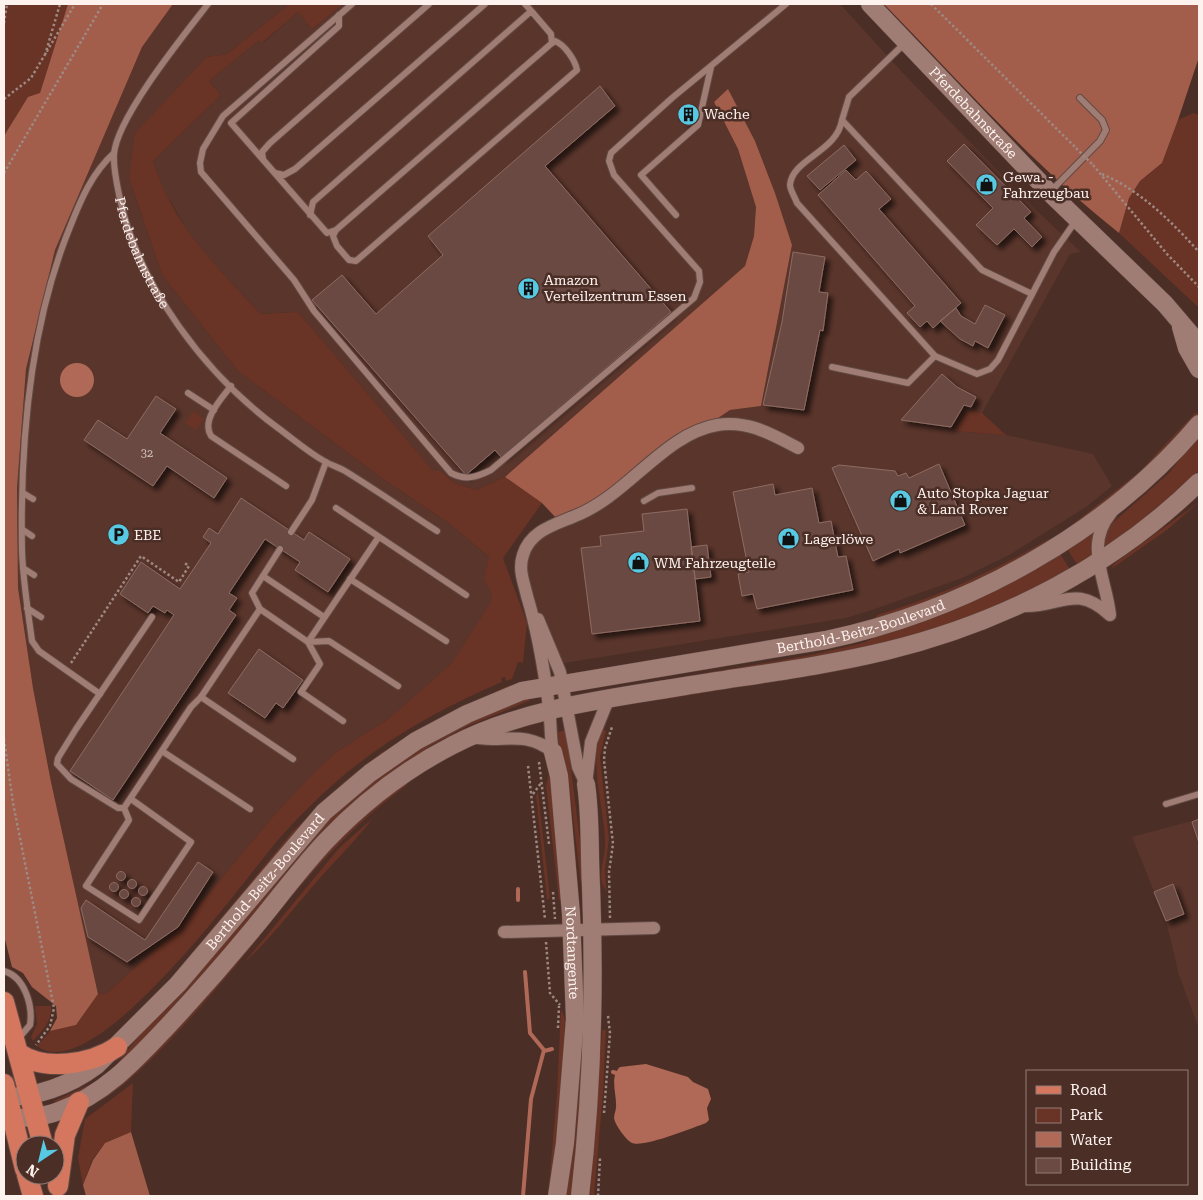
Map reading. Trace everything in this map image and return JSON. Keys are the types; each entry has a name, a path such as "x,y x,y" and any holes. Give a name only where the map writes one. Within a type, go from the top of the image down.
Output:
{"main road":[{"name":"Pferdebahnstraße","path":"870,4 905,43 1050,193 1165,304 1199,344"},
{"name":"Pferdebahnstraße","path":"1165,304 1199,329"},
{"name":"Pferdebahnstraße","path":"1180,322 1187,348 1199,369"},
{"name":"Berthold-Beitz-Boulevard","path":"5,1093 30,1095 53,1088 81,1076 117,1046 197,963 297,842 343,794 392,757 430,733 511,694 555,684 757,653 826,640 876,628 953,599 1019,567 1079,531 1129,493 1160,466 1199,424"},
{"name":"Berthold-Beitz-Boulevard","path":"8,1118 36,1117 57,1112 79,1102 116,1078 161,1033 227,960 302,867 340,827 401,777 464,740 510,721 549,711 858,657 934,637 1010,608 1100,561 1154,523 1196,487"},
{"name":"Nordtangente","path":"546,754 559,776 558,931 574,1039 557,1196"},
{"name":"Nordtangente","path":"580,1196 592,1052 593,930 590,836 586,784"},
{"path":"4,1002 22,1047 30,1095 41,1135"},
{"path":"22,1047 38,1062 64,1064 100,1055 117,1046"},
{"path":"5,1093 8,1118 15,1139"},
{"path":"58,1186 65,1135 79,1102"},
{"path":"4,1147 15,1159"}],"street":[{"path":"549,711 555,684 554,653 528,596 521,565 524,550 533,537 602,502 684,437 710,427 737,424 762,429 798,448"},
{"name":"Berthold-Beitz-Boulevard","path":"1100,561 1096,544 1100,530 1107,517 1129,493"},
{"path":"1010,608 1040,604 1069,597 1090,601 1110,615 1100,561"},
{"path":"555,684 568,707"},
{"name":"Nordtangente","path":"586,784 591,742 608,700"},
{"name":"Nordtangente","path":"568,707 578,767 586,784"},
{"name":"Nordtangente","path":"546,754 549,711"},
{"path":"464,740 525,739 542,744 546,754"},
{"path":"504,932 654,928"}],"lane":[{"name":"Pferdebahnstraße","path":"208,4 128,116 114,153 117,188 133,248 150,281 172,316 202,355 231,386 277,427 326,462 345,471 437,531"},
{"path":"352,4 223,116 203,149 200,163 202,172 294,280 314,311 451,474 458,477 473,478 491,470 694,298 700,282 699,271 621,184 610,168 609,161 616,146 786,4"},
{"path":"263,159 262,152 270,143 430,4"},
{"path":"274,172 284,175 295,169 485,4"},
{"path":"525,4 551,34 552,43"},
{"path":"310,215 313,202 529,13 533,14"},
{"path":"336,230 333,236 337,246 349,260 356,261 545,100 577,70 575,63 560,43 552,43 336,230 331,233 324,232 231,123 339,26 339,15"},
{"path":"905,43 849,97 841,130 835,139 793,174 790,186 797,202 935,356 977,374 990,369 998,360 1054,252 1078,218"},
{"path":"676,215 640,175 698,125 710,67"},
{"path":"1050,193 1100,141 1106,130 1102,120 1080,98"},
{"path":"842,120 982,270 1032,294"},
{"path":"100,694 34,645 23,568 23,493 28,421 40,330 48,292 63,244 81,199 99,166 114,153"},
{"path":"832,367 908,383 935,356"},
{"path":"231,386 214,410 208,423 208,431 211,436 286,486"},
{"path":"188,392 214,410"},
{"path":"28,421 36,426"},
{"path":"25,456 32,460"},
{"path":"291,532 312,500 326,462"},
{"path":"644,501 658,493 692,488"},
{"path":"23,493 33,499"},
{"path":"336,508 378,538 466,595"},
{"path":"23,530 32,536"},
{"path":"308,642 378,538"},
{"path":"280,549 252,593 260,609 308,642 320,664 301,692 343,720"},
{"path":"23,568 34,575"},
{"path":"262,576 324,617"},
{"path":"350,579 446,641"},
{"path":"28,608 41,617"},
{"path":"124,808 260,609"},
{"path":"124,808 111,806 71,779 57,764 58,758 71,736 152,618"},
{"path":"308,642 329,641 398,686"},
{"path":"201,697 293,759"},
{"path":"162,750 250,809"},
{"path":"1166,804 1199,794"},
{"path":"124,808 129,820 86,886 139,920 191,842 131,799"},
{"path":"4,971 10,973 21,983 31,1014 22,1047"}],"path":[{"path":"4,23 7,4"},
{"path":"44,57 60,4"},
{"path":"4,99 26,83 44,57 75,4"},
{"path":"4,174 103,4"},
{"path":"931,4 1101,173 1167,254 1199,287"},
{"path":"1101,173 1120,181 1139,196 1199,252"},
{"path":"66,670 141,556 179,582 189,566 183,562"},
{"path":"4,739 14,803 54,1008 50,1026 22,1047"},
{"path":"546,754 550,853"},
{"path":"528,766 558,931"},
{"path":"553,886 558,931 549,990 559,1003"}],"shaded area":[{"path":"68,4 173,4 142,47 55,250 26,369 17,488 18,588 33,688 51,782 98,994 76,1025 50,1031 57,1018 56,1006 32,987 23,973 12,967 4,936 4,136 28,97 40,93"},
{"name":"EBE","path":"173,4 289,4 227,54 207,57 129,178 162,275 239,372 386,481 450,524 490,558 511,621 391,717 335,753 276,813 183,924 107,993 98,994 51,782 33,688 18,588 17,488 26,369 55,250 142,47"},
{"path":"343,4 840,4 902,72 1036,210 1081,252 1070,254 982,413 973,410 953,431 1006,435 1093,454 1112,486 1086,507 1011,554 962,578 872,610 846,618 558,664 523,582 525,547 730,410 761,406 792,245 755,141 728,90 714,102 738,149 756,207 754,236 745,266 505,477 476,490 454,483 441,471 433,472 298,312 261,314 198,248 161,186 153,161 221,95 209,81 260,39 263,43 298,12 312,29"},
{"path":"884,4 1199,4 1199,57 1178,120 1162,163 1140,181 1129,198 1119,233 1087,207 1027,151"},
{"path":"728,89 755,141 792,245 761,406 730,410 589,505 557,519 542,503 505,477 745,266 754,236 756,207 738,149 714,102"},
{"path":"1199,819 1199,1029 1179,975 1166,921 1132,837"},
{"path":"131,1132 150,1196 86,1196 83,1185 93,1160 105,1143"}],"green space":[{"path":"4,4 68,4 40,93 4,136"},
{"path":"289,4 343,4 312,29 298,12 262,43 259,40 209,81 221,95 153,161 161,184 184,225 228,280 261,314 298,312 433,471 441,471 454,483 476,490 505,477 542,503 503,558 527,623 523,663 518,662 512,679 506,681 505,677 501,678 502,682 458,702 415,725 375,751 329,788 278,840 202,934 130,1010 94,1038 62,1051 37,1046 50,1031 76,1025 98,994 107,993 183,924 276,813 335,753 391,717 451,664 490,604 492,594 484,579 489,557 450,524 386,481 239,372 162,275 129,178 135,133 207,57 227,54"},
{"path":"1193,113 1199,115 1199,308 1119,233 1129,198 1140,181 1162,163 1178,120"},
{"path":"973,410 982,413 1006,435 953,431 967,412"},
{"path":"193,411 204,419 196,430 185,423"},
{"path":"1195,413 1199,413 1170,446 1092,514 1059,535 1139,472"},
{"path":"1199,434 1199,470 1145,522 1108,547 1101,547 1108,527 1169,473"},
{"path":"1199,502 1167,530 1111,569 1114,564"},
{"path":"1094,531 1091,544 1092,558 1078,566 1066,547"},
{"path":"1049,539 1053,540 966,584 921,603 874,619 877,615 922,600 965,582 1008,562"},
{"path":"1059,552 1071,571 1037,588 955,623 861,650 589,693 811,655 863,643"},
{"path":"946,640 946,643 938,646 850,669 660,700 639,701"},
{"path":"507,686 512,687 389,751 167,983 293,831 346,780 381,753 425,726"},
{"path":"520,699 531,700 468,726 430,746 359,801 196,986 103,1080 56,1105 54,1101 97,1081 116,1065 148,1024 314,833 383,770 442,734"},
{"path":"602,729 606,731 600,757 609,839 605,869 606,891 601,879 605,842 596,757"},
{"path":"566,730 582,855 583,903 568,773 559,745 558,732"},
{"path":"549,774 559,854 561,896 559,901 546,785"},
{"path":"406,782 407,785 366,818 329,854 262,933 259,932 308,872 356,821"},
{"path":"538,791 550,898 547,900 536,796"},
{"path":"373,818 273,933 243,964 339,848"},
{"path":"257,934 260,936 226,977 153,1058 128,1081 106,1097 88,1106"},
{"path":"581,1005 586,1005 584,1065 573,1196 563,1196 573,1153 579,1077"},
{"path":"35,1006 51,1006 51,1012 46,1025 33,1041 31,1037 37,1024"},
{"path":"561,1009 565,1019 562,1089 552,1196 548,1196 557,1093"},
{"path":"602,1030 606,1030 603,1093 594,1196 590,1196"},
{"path":"133,1083 131,1132 105,1143 92,1160 83,1185 78,1158 85,1119"}],"water":[{"path":"77,363 89,368 94,380 89,392 77,397 65,392 60,380 65,368"},
{"path":"646,1064 688,1077 693,1082 708,1089 711,1099 707,1108 709,1120 706,1123 679,1133 646,1143 632,1143 624,1136 614,1118 616,1107 615,1076 620,1067"}],"building":[{"name":"Amazon Verteilzentrum Essen","path":"600,86 615,106 545,166 671,312 501,457 495,450 466,475 312,300 342,275 376,314 443,255 428,236"},
{"name":"Wache","path":"688,106 697,116 687,125 683,122 686,120 679,113"},
{"name":"Gewa. - Fahrzeugbau","path":"964,144 1031,212 1024,218 1042,237 1032,247 1014,229 997,245 976,225 993,208 947,161"},
{"path":"844,145 856,160 820,190 807,176"},
{"path":"846,170 856,180 866,171 891,199 879,209 961,303 933,328 927,321 920,327 907,313 915,306 818,195"},
{"path":"793,252 825,257 819,292 828,293 823,331 820,330 804,410 763,405 782,322"},
{"path":"985,305 1005,315 988,348 975,341 973,346 960,339 940,321 956,308 961,316 975,324"},
{"path":"942,374 957,387 976,397 971,407 964,405 951,427 901,420"},
{"path":"156,396 176,409 160,433 227,478 214,498 167,466 153,486 84,440 98,420 127,439"},
{"name":"Auto Stopka Jaguar & Land Rover","path":"939,464 965,525 900,553 899,549 873,561 832,468 839,465 895,471 898,476 906,473 909,478"},
{"name":"Lagerlöwe","path":"773,484 775,495 812,488 819,523 831,521 838,557 846,556 853,590 757,609 753,594 742,596 738,574 749,572 733,492"},
{"path":"241,498 304,540 309,532 350,559 328,592 295,570 300,562 265,539 229,593 237,598 229,610 236,615 113,800 70,771 174,615 167,610 165,613 153,606 148,613 120,594 141,562 180,589 211,543 203,537 209,528 218,534"},
{"name":"WM Fahrzeugteile","path":"687,509 700,621 592,634 581,548 601,546 600,536 644,531 642,514"},
{"path":"707,545 711,577 695,579 691,547"},
{"path":"259,649 303,680 283,708 276,703 265,718 228,693"},
{"path":"1199,819 1199,843 1192,822"},
{"path":"198,862 213,872 178,927 127,962 88,937 81,908 86,900 145,940"},
{"path":"121,871 126,876 121,881 116,876"},
{"path":"132,879 137,884 132,889 127,884"},
{"path":"114,882 119,887 114,892 109,887"},
{"path":"1173,884 1184,914 1166,921 1154,892"},
{"path":"143,886 148,891 143,896 138,891"},
{"path":"124,889 129,894 124,899 119,894"},
{"path":"136,897 141,902 136,907 131,902"}],"waterway":[{"path":"518,889 518,900"},
{"path":"523,1196 531,1099 544,1050 530,1033 525,972"},
{"path":"544,1051 552,1049"}],"place":[{"name":"Wache","path":"688,114"},
{"name":"Gewa. - Fahrzeugbau","path":"987,185"},
{"name":"Amazon Verteilzentrum Essen","path":"528,288"},
{"name":"Auto Stopka Jaguar & Land Rover","path":"901,501"},
{"name":"EBE","path":"118,535"},
{"name":"Lagerlöwe","path":"788,539"},
{"name":"WM Fahrzeugteile","path":"638,563"}]}
